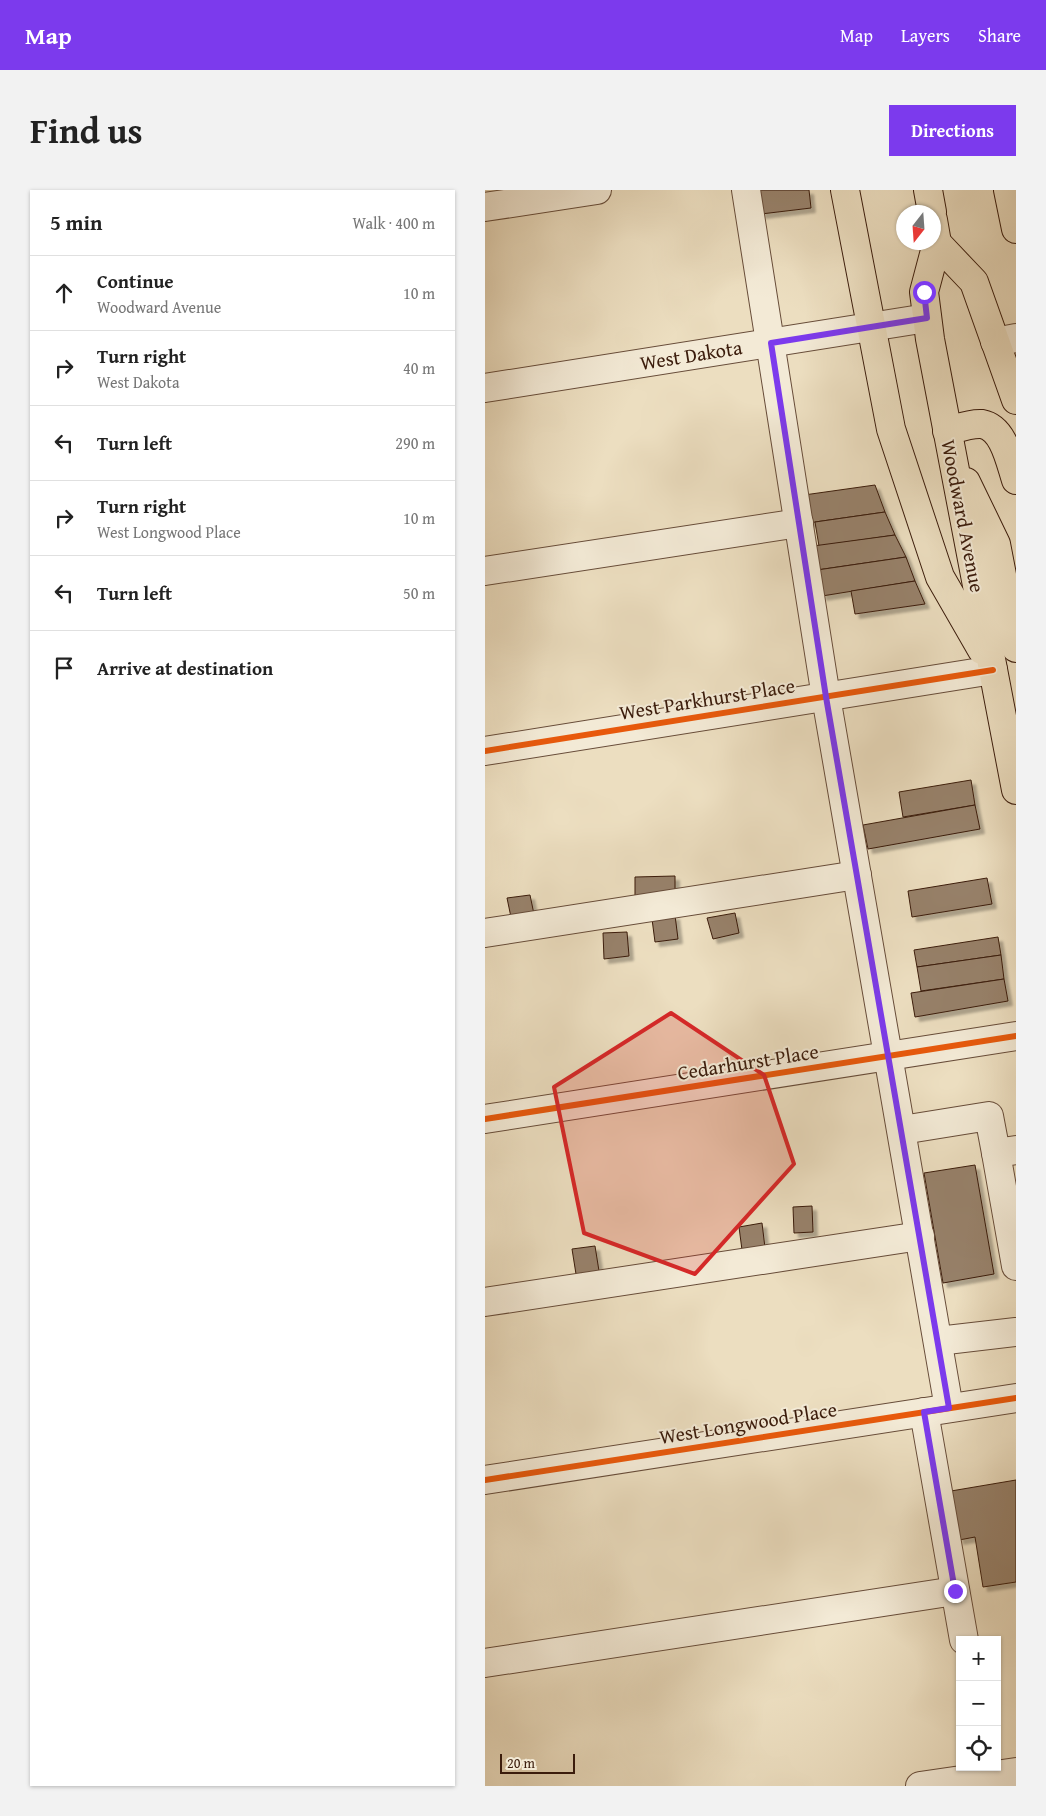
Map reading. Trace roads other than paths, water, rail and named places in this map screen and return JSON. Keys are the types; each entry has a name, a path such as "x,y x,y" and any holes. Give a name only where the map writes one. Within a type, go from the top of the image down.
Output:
{"main road":[{"path":"845,190 891,429 940,577 993,670"},
{"path":"928,190 931,205"},
{"path":"1008,190 1016,230"},
{"name":"Woodward Avenue","path":"941,239 974,282 1006,340 1016,400"},
{"name":"Woodward Avenue","path":"932,250 924,292 927,318 1016,790"},
{"path":"1016,480 1004,446 998,434 992,428 984,424 975,424 949,442 996,544 1016,648"}],"street":[{"path":"485,207 597,190"},
{"path":"745,190 771,343 826,697 937,1342 937,1410 955,1591 963,1636"},
{"name":"West Dakota","path":"485,388 927,318"},
{"path":"485,571 799,523"},
{"name":"West Parkhurst Place","path":"485,751 993,670"},
{"path":"485,933 857,875"},
{"name":"Cedarhurst Place","path":"485,1119 1016,1036"},
{"path":"902,1130 989,1116 1006,1152 1016,1266"},
{"path":"485,1302 920,1236"},
{"path":"937,1342 1016,1332"},
{"name":"West Longwood Place","path":"485,1480 1016,1398"},
{"path":"485,1663 955,1591"},
{"path":"920,1786 1016,1772"}]}
